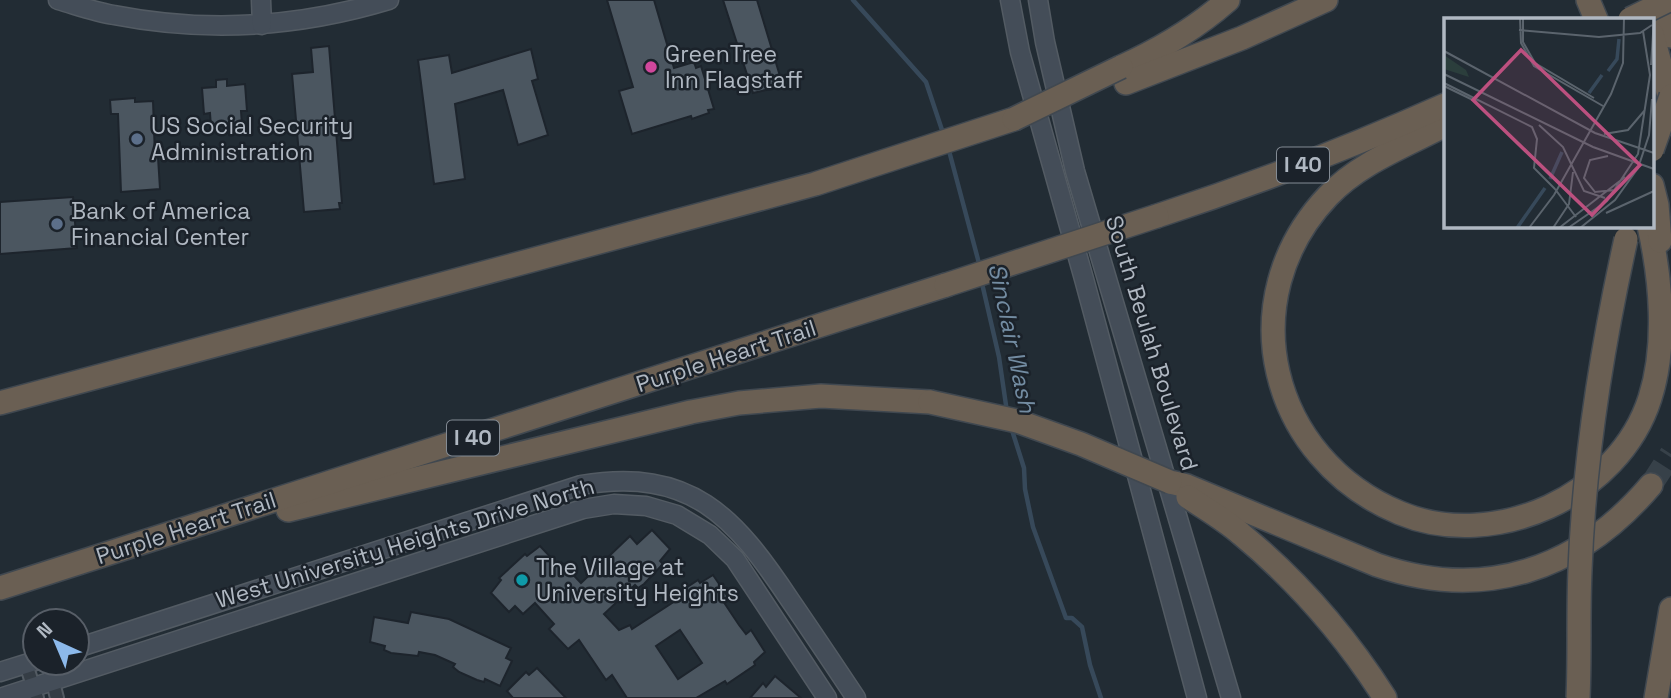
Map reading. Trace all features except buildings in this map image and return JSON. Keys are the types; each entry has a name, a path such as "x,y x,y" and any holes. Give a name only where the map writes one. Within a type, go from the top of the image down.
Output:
{"highway":[{"path":"1124,75 1188,32 1228,0"},
{"path":"0,403 815,184 1014,119 1124,75 1242,38 1326,0"},
{"path":"1588,0 1596,18"},
{"path":"1601,0 1608,18"},
{"path":"1642,0 1647,18"},
{"path":"1658,0 1671,37"},
{"path":"1632,18 1668,0"},
{"path":"1654,41 1671,103"},
{"path":"1654,144 1671,96"},
{"name":"Purple Heart Trail","path":"0,588 1157,216 1354,145 1444,105"},
{"path":"1444,126 1372,162 1330,194 1297,238 1284,263 1276,289 1272,337 1274,359 1284,395 1297,424 1333,469 1354,487 1400,513 1421,520 1472,526 1517,519 1542,510 1574,493 1621,451 1634,433 1650,400 1660,357 1661,327 1649,228"},
{"path":"1654,199 1671,314"},
{"path":"1577,698 1584,514 1600,376 1613,299 1630,228"},
{"path":"98,556 691,412 739,403 821,396 930,402 1017,421 1081,444 1170,482 1239,532 1288,576 1341,634 1385,698"},
{"path":"1170,482 1187,485 1395,572 1451,580 1483,580 1514,575 1564,557 1615,524 1651,485"},
{"path":"1656,698 1671,609"}],"street":[{"path":"58,0 114,15 178,24 262,25 336,14 389,0"},
{"path":"261,0 262,25"},
{"name":"South Beulah Boulevard","path":"1010,0 1020,52 1197,698"},
{"name":"South Beulah Boulevard","path":"1038,0 1074,171 1231,698"},
{"name":"West University Heights Drive North","path":"91,643 581,485 643,482 663,485 691,496 728,519 740,531 770,570 856,698"},
{"name":"West University Heights Drive North","path":"0,698 35,692 52,681 583,509 614,504 646,506 677,515 723,546 827,698"},
{"path":"0,672 21,665"}],"waterway":[{"name":"Sinclair Wash","path":"853,0 926,82 944,136"},
{"name":"Sinclair Wash","path":"948,147 980,267"},
{"name":"Sinclair Wash","path":"981,279 999,357 1007,412"},
{"name":"Sinclair Wash","path":"1011,427 1024,468 1025,489 1033,527 1066,618 1072,618 1082,627 1101,698"}],"tunnel":[{"path":"1651,485 1671,454"}],"place":[{"name":"GreenTree Inn Flagstaff","path":"651,67"},
{"name":"US Social Security Administration","path":"137,139"},
{"name":"Bank of America Financial Center","path":"57,224"},
{"name":"The Village at University Heights","path":"522,580"}]}
